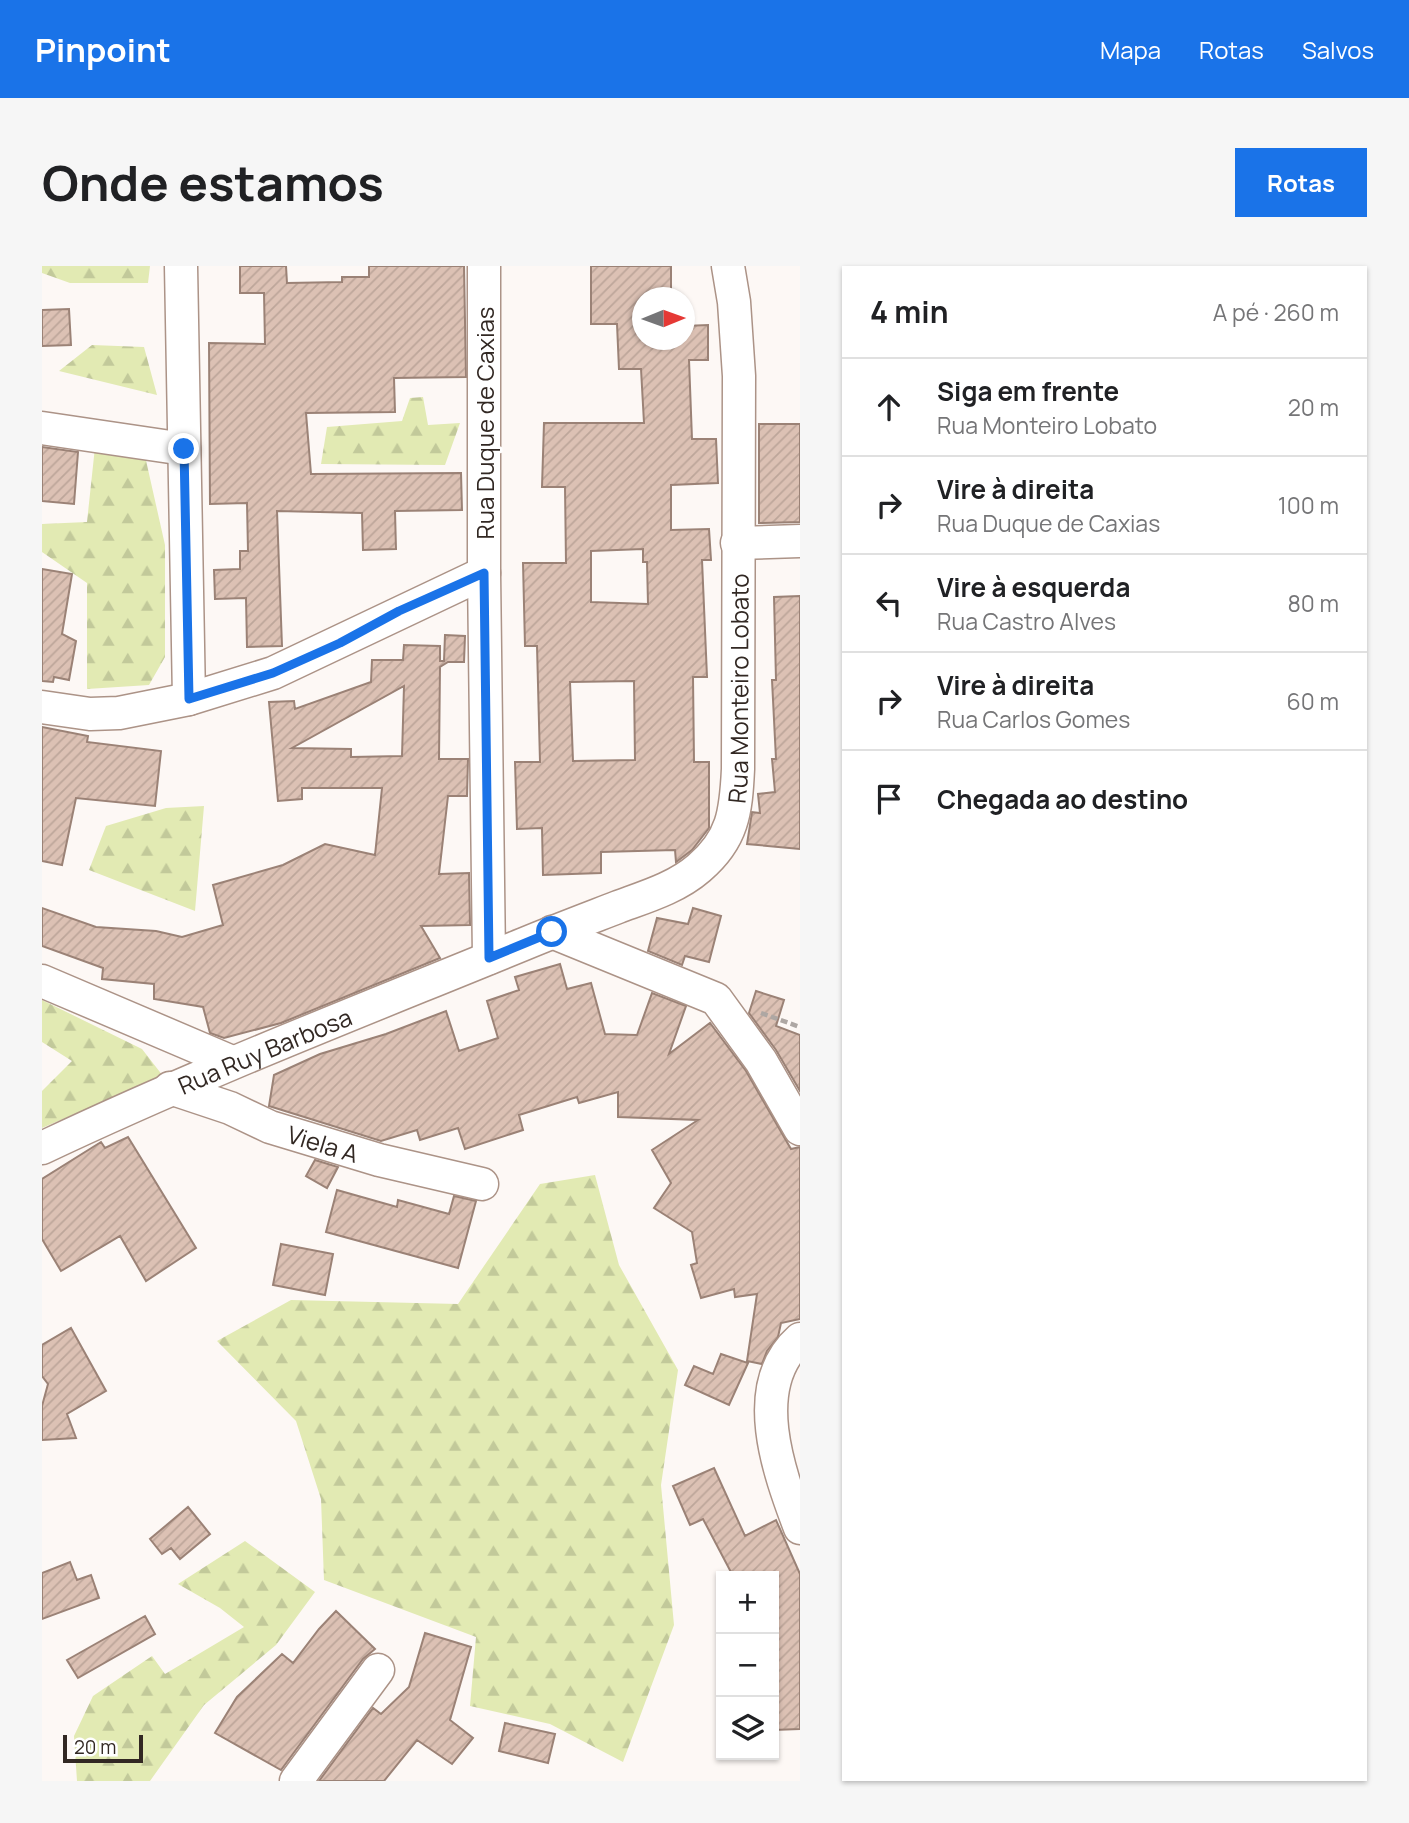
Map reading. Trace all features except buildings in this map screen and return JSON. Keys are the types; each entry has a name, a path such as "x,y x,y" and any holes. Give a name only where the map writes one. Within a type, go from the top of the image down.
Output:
{"street":[{"path":"180,266 189,699"},
{"name":"Rua Duque de Caxias","path":"484,266 484,573 489,958"},
{"name":"Rua Monteiro Lobato","path":"489,958 677,883 698,869 718,848 730,830 736,807 738,769 739,376 734,302 728,266"},
{"path":"42,428 184,449"},
{"path":"737,543 800,541"},
{"path":"42,707 90,714 119,713 189,699 273,673 484,573"},
{"path":"552,932 716,999 761,1061 800,1129"},
{"name":"Rua Ruy Barbosa","path":"42,1148 170,1088 489,958"},
{"path":"42,981 232,1062"},
{"name":"Viela A","path":"170,1088 230,1108 282,1131 379,1160 482,1184"},
{"path":"800,1339 785,1356 776,1374 771,1437 781,1476 800,1528"},
{"path":"296,1781 378,1670"}],"green space":[{"path":"42,266 150,266 148,283 70,283 42,273"},
{"path":"92,345 144,347 157,395 59,371"},
{"path":"423,397 428,425 460,423 445,465 321,464 327,427 402,421 410,398"},
{"path":"95,447 145,456 165,545 165,657 149,685 87,689 87,583 42,552 42,524 87,522"},
{"path":"204,806 195,911 89,870 106,826 166,808"},
{"path":"42,1000 142,1049 163,1076 42,1128 42,1091 72,1061 42,1042"},
{"path":"595,1175 619,1265 678,1370 661,1485 674,1625 623,1762 550,1724 470,1706 476,1637 324,1580 321,1499 296,1421 217,1341 291,1300 458,1304 540,1184"},
{"path":"245,1541 315,1592 276,1645 204,1705 150,1781 77,1781 74,1736 93,1696 152,1656 165,1674 244,1627 220,1608 178,1584"}],"route":[{"path":"184,449 189,699 273,673 484,573 489,958 552,932"}]}
